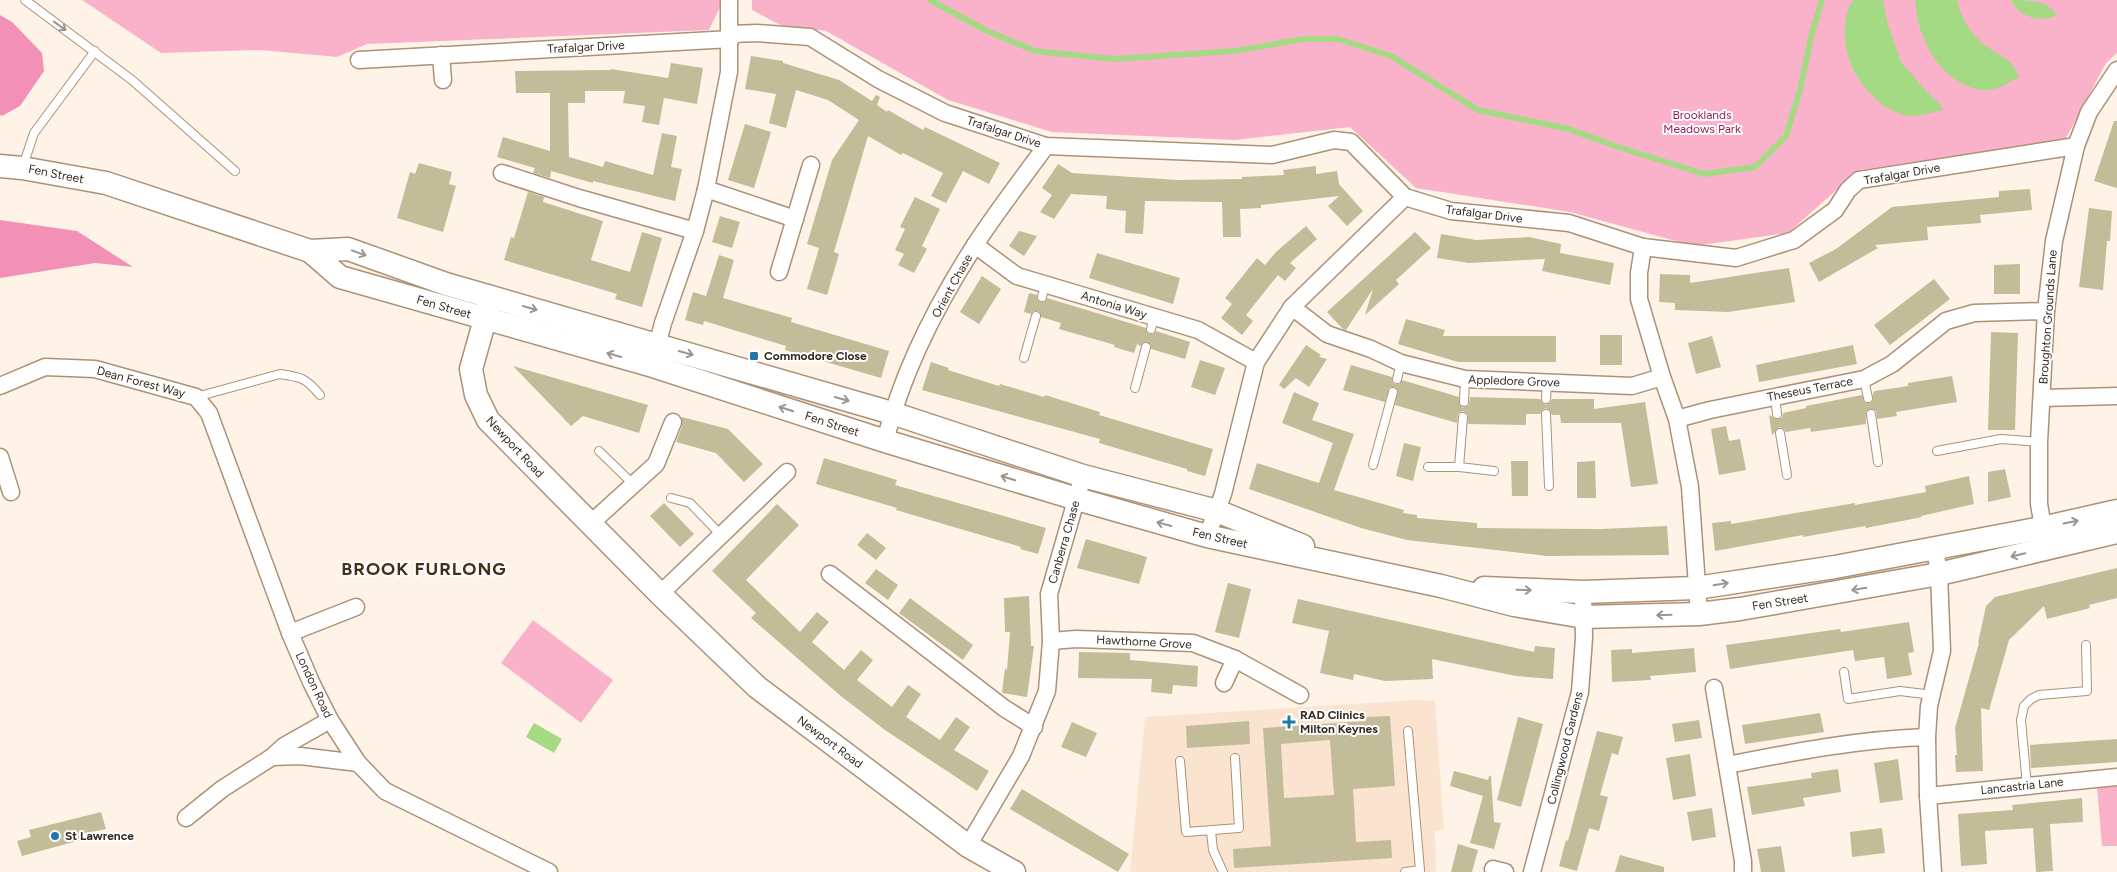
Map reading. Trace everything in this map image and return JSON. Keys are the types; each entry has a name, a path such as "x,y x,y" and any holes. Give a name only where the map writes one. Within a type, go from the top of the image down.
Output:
{"street":[{"path":"655,355 695,231 706,189 729,72 731,37 729,0"},
{"name":"Trafalgar Drive","path":"359,60 731,37 757,33 810,37 878,79 946,113 1046,146 1272,155 1334,140 1351,142 1405,197 1451,211 1569,224 1643,247 1736,258 1794,240 1835,210 1848,190 1859,180 2076,146"},
{"path":"441,55 443,80"},
{"name":"Broughton Grounds Lane","path":"2045,538 2039,504 2039,442 2043,398 2046,311 2054,241 2076,146 2089,112 2115,76"},
{"name":"Orient Chase","path":"885,441 898,394 934,317 975,245 1046,146"},
{"path":"780,272 810,165"},
{"name":"Fen Street","path":"0,166 22,168 106,183 310,251 348,249 446,284 492,296 885,441 1077,499 1208,536 1441,586 1514,606 1584,617 1699,614 1830,594 1940,574 2117,512"},
{"path":"502,173 579,198 695,231"},
{"path":"706,189 795,219"},
{"path":"1208,536 1223,494 1256,362 1292,307 1405,197"},
{"name":"Antonia Way","path":"975,245 1017,276 1043,290 1153,323 1198,330 1256,362"},
{"path":"1643,247 1639,274 1639,299 1662,377 1677,419 1690,487 1699,614"},
{"name":"Fen Street","path":"310,251 340,277 485,319 655,355 892,413 1083,476 1217,511 1365,570"},
{"name":"Newport Road","path":"492,296 471,369 476,395 488,420 660,594 757,687 968,846 1014,872"},
{"name":"Appledore Grove","path":"1292,307 1327,334 1372,349 1399,371 1465,379 1632,386 1662,377"},
{"name":"Theseus Terrace","path":"1677,419 1775,396 1864,379 1892,364 1946,321 1974,313 2046,311"},
{"name":"Dean Forest Way","path":"0,386 45,367 95,369 196,397"},
{"path":"2043,398 2117,396"},
{"name":"London Road","path":"196,397 209,413 290,634 311,682 330,720 358,763 386,791 549,872"},
{"path":"590,524 656,464 673,422"},
{"path":"0,457 11,492"},
{"path":"660,594 787,472"},
{"name":"Canberra Chase","path":"968,846 1020,756 1034,727 1047,691 1051,641 1049,594 1083,476"},
{"name":"Fen Street","path":"1441,586 1583,592 1696,588 1834,567 1934,549 2117,532"},
{"path":"1933,872 1928,796 1927,737 1929,706 1942,651 1940,574 1934,549"},
{"path":"830,574 1004,708 1034,727"},
{"name":"Collingwood Gardens","path":"1532,872 1580,692 1584,617 1583,592"},
{"path":"290,634 356,607"},
{"name":"Hawthorne Grove","path":"1051,641 1094,639 1193,643 1234,659 1300,694"},
{"path":"1224,683 1234,659"},
{"path":"1714,688 1728,765 1743,861 1743,872"},
{"path":"186,818 222,790 272,757 284,746 330,720"},
{"path":"1728,765 1770,756 1896,738 1927,737"},
{"path":"272,757 300,756 358,763"},
{"name":"Lancastria Lane","path":"1928,796 2117,777"}],"lane":[{"path":"25,0 132,80 235,170"},
{"path":"22,168 34,133 95,51"},
{"path":"1024,358 1036,316"},
{"path":"1135,388 1146,347"},
{"path":"196,397 280,374 293,376 309,382 320,394"},
{"path":"1464,402 1465,379"},
{"path":"1864,379 1868,398"},
{"path":"1546,399 1547,382"},
{"path":"1373,465 1393,392"},
{"path":"1775,396 1777,414"},
{"path":"1546,414 1549,486"},
{"path":"1871,414 1878,462"},
{"path":"1458,467 1463,417"},
{"path":"1780,433 1787,474"},
{"path":"1938,451 2001,439 2039,442"},
{"path":"599,451 633,484"},
{"path":"1428,467 1458,467 1494,471"},
{"path":"671,498 690,503 721,535"},
{"path":"2026,786 2021,720 2024,706 2031,698 2039,695 2087,691 2086,645"},
{"path":"1844,672 1848,699 1900,691 1932,695"},
{"path":"1405,872 1420,870 1408,731"},
{"path":"1180,761 1186,832 1211,831 1239,828 1235,758"},
{"path":"1211,831 1213,850 1223,872"}],"shaded area":[{"path":"1854,0 1883,0 1888,24 1901,62 1940,104 1943,110 1922,115 1911,116 1901,114 1888,108 1867,90 1852,66 1845,39 1846,15"},
{"path":"1915,0 1957,0 1964,20 1973,34 1982,43 2007,60 2016,70 2019,77 1991,90 1967,86 1954,79 1943,69 1926,44 1920,29"},
{"path":"2011,0 2037,2 2048,6 2057,15 2044,19 2031,17 2019,11"},
{"path":"0,15 12,22 42,53 44,71 20,106 2,116 0,115"},
{"path":"0,220 77,231 133,267 95,263 0,278"},
{"path":"1415,700 1435,701 1444,830 1435,831 1436,872 1130,872 1145,717"},
{"path":"534,723 562,739 554,753 526,737"}],"green space":[{"path":"82,0 721,0 721,5 709,30 367,44 337,57 260,50 161,53"},
{"name":"Brooklands Meadows Park","path":"752,0 2117,0 2117,53 2106,63 2065,140 1859,170 1788,233 1694,246 1570,212 1416,188 1350,127 1235,140 1052,132 948,100 826,31 780,25 752,10"},
{"path":"533,620 613,680 581,723 501,663"},
{"path":"2117,786 2117,846 2102,846 2097,787"}],"building":[{"path":"751,56 783,61 783,63 839,80 872,101 876,95 880,97 877,105 887,112 888,110 923,130 925,127 1000,163 989,184 963,171 946,203 931,196 943,173 903,153 901,155 868,136 834,252 839,254 827,295 807,289 819,248 807,244 832,160 859,120 828,100 796,90 786,128 769,123 776,94 745,89"},
{"path":"671,63 703,68 697,104 664,98 659,125 642,122 645,106 623,103 625,91 585,91 585,103 568,103 569,157 603,167 605,161 653,175 662,133 677,136 671,167 682,169 675,201 593,181 593,183 551,171 550,178 533,173 535,168 497,157 503,137 550,151 550,93 516,93 515,71 611,69 668,78"},
{"path":"2114,121 2117,121 2117,188 2094,181"},
{"path":"745,124 771,132 754,188 728,180"},
{"path":"419,163 452,172 449,184 456,186 443,232 397,218 410,172 415,174"},
{"path":"1058,164 1072,173 1178,180 1242,179 1242,177 1284,175 1283,170 1316,166 1316,174 1337,171 1339,184 1363,211 1347,226 1328,206 1339,196 1261,205 1261,208 1240,209 1241,237 1223,237 1222,202 1145,201 1143,234 1125,233 1126,211 1106,209 1107,196 1071,194 1054,219 1040,212 1052,195 1042,188"},
{"path":"2030,189 2032,210 1980,215 1981,223 1927,227 1928,240 1875,245 1878,248 1819,282 1809,263 1836,249 1892,207 1999,197 1999,191"},
{"path":"528,192 544,197 543,202 603,221 591,260 630,272 642,232 662,238 642,307 615,299 617,294 504,260 511,237 514,238"},
{"path":"915,197 940,209 922,246 927,249 914,273 898,265 904,254 895,250 905,229 900,227"},
{"path":"2089,208 2112,211 2110,241 2107,241 2103,290 2079,287"},
{"path":"720,216 740,222 732,248 712,242"},
{"path":"1306,226 1317,239 1290,263 1296,268 1285,281 1278,275 1246,315 1253,321 1242,335 1221,318 1232,304 1225,298 1257,258 1265,265 1276,252"},
{"path":"1019,231 1037,236 1024,256 1009,246"},
{"path":"1415,232 1431,248 1396,280 1399,284 1365,315 1373,289 1346,330 1343,329 1327,312"},
{"path":"1441,234 1476,240 1529,237 1561,244 1560,253 1614,263 1610,285 1542,271 1545,259 1469,263 1437,258"},
{"path":"1097,253 1180,278 1173,304 1089,278"},
{"path":"719,255 734,260 723,298 792,318 791,322 889,351 881,378 785,350 786,346 704,321 703,325 685,320 693,292 706,296"},
{"path":"2020,264 2020,294 1994,294 1994,265"},
{"path":"1789,268 1795,302 1728,312 1675,310 1675,303 1659,302 1660,274 1690,275 1690,283"},
{"path":"982,276 1001,289 979,324 960,312"},
{"path":"1934,279 1950,299 1890,345 1874,325"},
{"path":"1029,293 1037,295 1037,299 1040,302 1044,302 1047,298 1146,328 1149,334 1153,334 1156,331 1190,342 1185,359 1151,349 1151,345 1147,342 1141,346 1137,344 1134,353 1114,347 1115,345 1059,329 1061,323 1041,317 1038,311 1034,311 1031,314 1024,312"},
{"path":"1406,319 1445,330 1443,336 1556,336 1556,362 1458,362 1398,344"},
{"path":"1991,332 2018,333 2015,430 1988,430"},
{"path":"1600,335 1622,335 1622,365 1600,365"},
{"path":"1712,336 1721,367 1696,374 1688,343"},
{"path":"1306,345 1321,355 1319,357 1327,359 1309,387 1296,378 1284,389 1279,385"},
{"path":"1853,345 1857,364 1759,382 1756,365"},
{"path":"1200,360 1225,368 1215,395 1191,387"},
{"path":"931,362 949,368 948,370 999,386 1000,384 1044,397 1045,395 1100,412 1099,415 1213,449 1205,476 1099,443 1100,439 922,390"},
{"path":"1351,365 1392,377 1392,381 1395,384 1399,384 1402,380 1459,397 1459,404 1463,408 1469,405 1470,397 1540,399 1546,405 1552,399 1594,399 1594,409 1645,402 1658,484 1631,487 1621,423 1561,423 1560,415 1552,415 1546,408 1540,414 1526,414 1526,425 1468,424 1468,415 1463,411 1458,414 1457,423 1395,405 1398,391 1395,387 1389,388 1385,402 1343,390"},
{"path":"513,366 648,405 639,433 583,416 571,426"},
{"path":"1952,376 1957,402 1896,412 1897,416 1877,419 1876,411 1870,409 1866,412 1866,424 1811,432 1810,428 1786,432 1780,427 1772,435 1769,415 1778,419 1782,417 1783,413 1806,408 1806,406 1862,395 1864,402 1870,403 1873,400 1873,393 1875,391 1908,386 1908,383"},
{"path":"1294,392 1319,403 1312,420 1354,434 1334,490 1404,510 1403,513 1417,515 1417,518 1477,523 1477,528 1601,529 1667,526 1669,555 1547,556 1407,540 1361,528 1249,489 1257,463 1319,483 1333,443 1282,423"},
{"path":"682,417 728,429 763,464 744,482 716,453 676,442 682,426"},
{"path":"1726,426 1729,441 1740,439 1746,470 1719,475 1711,429"},
{"path":"1404,443 1421,447 1413,481 1396,476"},
{"path":"824,458 897,480 895,485 1046,528 1038,554 1020,549 1021,547 816,484"},
{"path":"1511,461 1528,461 1528,496 1512,496"},
{"path":"1595,461 1596,498 1577,498 1577,462"},
{"path":"2005,469 2011,497 1988,502 1988,472"},
{"path":"1969,476 1974,504 1866,528 1865,526 1803,537 1803,535 1715,551 1712,523 1731,521 1731,524 1855,503 1855,505 1926,492 1925,486"},
{"path":"664,503 694,534 680,547 650,516"},
{"path":"777,504 799,525 746,580 800,632 817,612 829,622 812,642 844,670 861,650 873,660 857,680 892,707 908,685 921,694 906,717 940,740 956,717 970,727 954,750 989,771 977,791 885,730 842,697 751,618 756,613 712,571"},
{"path":"867,533 886,548 876,560 857,545"},
{"path":"1086,539 1147,557 1139,584 1077,568"},
{"path":"2117,568 2117,598 2089,605 2090,608 2047,619 2044,606 2009,640 1989,710 1981,708 1983,771 1956,772 1955,728 1979,643 1986,606 1995,597"},
{"path":"876,569 898,585 888,600 865,583"},
{"path":"1228,583 1251,589 1239,638 1215,632"},
{"path":"1029,596 1031,646 1034,646 1027,697 1002,693 1005,668 1007,670 1010,632 1005,632 1004,598"},
{"path":"910,598 973,645 963,660 899,613"},
{"path":"1298,599 1534,652 1535,646 1555,648 1553,679 1516,676 1432,659 1433,679 1385,681 1354,674 1353,680 1320,673 1329,631 1292,623"},
{"path":"1909,622 1914,652 1908,653 1912,675 1887,679 1884,657 1855,661 1853,650 1730,669 1726,645 1840,629 1841,632"},
{"path":"1694,648 1696,672 1650,676 1651,680 1612,682 1611,650 1632,649 1632,653"},
{"path":"1079,652 1130,653 1130,660 1198,666 1197,687 1173,685 1172,694 1151,692 1152,679 1078,678"},
{"path":"1820,713 1824,732 1745,744 1742,725"},
{"path":"1390,716 1395,786 1353,789 1356,842 1391,840 1392,858 1234,868 1233,849 1271,846 1263,728 1366,721 1366,717","holes":["1330,740 1334,795 1284,798 1281,744"]},
{"path":"1518,717 1543,724 1521,807 1497,800"},
{"path":"1699,720 1702,738 1675,742 1672,724"},
{"path":"1249,721 1250,744 1187,748 1186,726"},
{"path":"1072,722 1097,733 1086,757 1061,747"},
{"path":"1597,731 1623,737 1618,755 1612,753 1600,795 1608,797 1599,831 1589,828 1577,871 1559,866 1566,840 1568,841"},
{"path":"2117,739 2117,762 2031,768 2030,745"},
{"path":"1690,754 1696,796 1673,800 1666,758"},
{"path":"1898,759 1903,800 1880,803 1874,763"},
{"path":"1838,769 1841,792 1803,798 1805,806 1752,815 1747,787 1812,778 1811,773"},
{"path":"1454,771 1488,780 1489,776 1491,776 1494,822 1501,823 1494,849 1470,843 1483,796 1450,786"},
{"path":"1022,789 1129,854 1118,872 1010,809"},
{"path":"2082,798 2083,822 2050,824 2053,871 2036,872 2033,828 1985,831 1987,864 1961,866 1958,814 2013,810 2012,805"},
{"path":"1712,808 1716,837 1692,841 1687,812"},
{"name":"St Lawrence","path":"101,812 106,829 80,834 81,840 22,856 17,841 31,837 29,830"},
{"path":"1882,828 1885,853 1852,857 1850,832"},
{"path":"1458,844 1478,850 1472,872 1451,872"},
{"path":"1781,846 1785,872 1761,872 1757,849"},
{"path":"1620,855 1664,867 1664,872 1615,872"}],"waterway":[{"path":"930,0 987,31 1035,51 1114,59 1235,51 1304,39 1338,39 1391,56 1478,110 1569,129 1615,146 1704,174 1755,167 1786,136 1800,90 1812,33 1822,0"}],"place":[{"name":"Commodore Close","path":"754,356"},
{"name":"RAD Clinics Milton Keynes","path":"1289,722"},
{"name":"St Lawrence","path":"55,836"}],"district":[{"name":"BROOK FURLONG","path":"424,569"}]}
